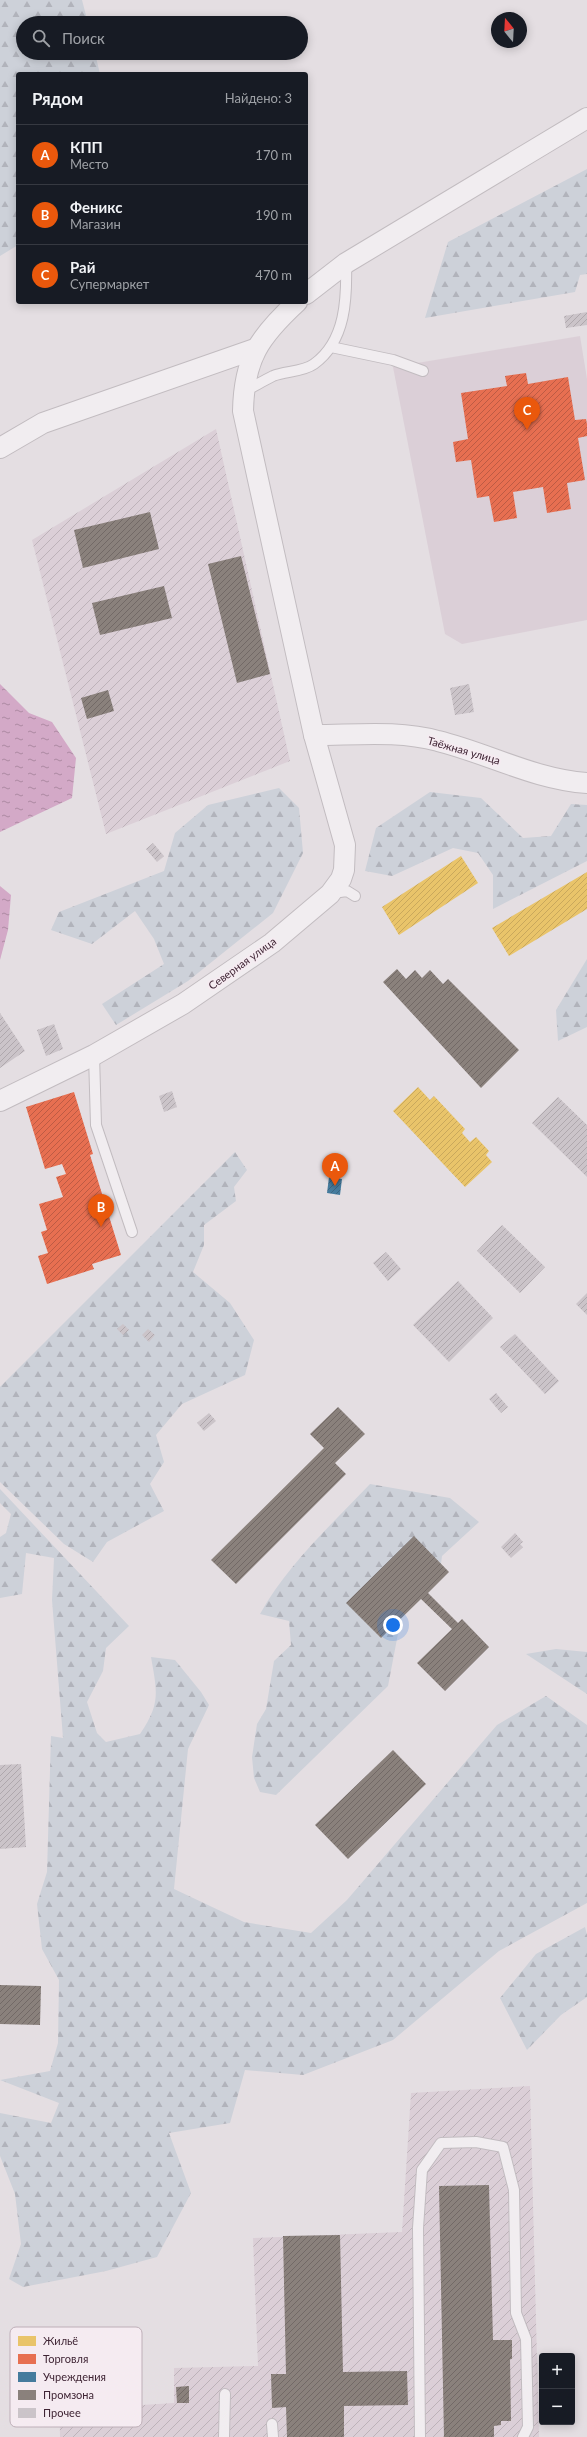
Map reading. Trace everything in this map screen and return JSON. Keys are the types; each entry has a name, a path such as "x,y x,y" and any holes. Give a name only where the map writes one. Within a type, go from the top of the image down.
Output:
{"street":[{"path":"308,292 346,263 587,118"},
{"name":"Северная улица","path":"0,1101 94,1055 184,1004 272,943 330,894 341,879 344,870 345,845 314,735 242,411 243,392 248,368 255,349 277,320 294,304"},
{"path":"0,448 42,423 255,349"},
{"name":"Таёжная улица","path":"314,735 407,736 437,740 550,776 587,783"}],"lane":[{"path":"243,392 274,376 313,365 331,347 341,322 347,297 346,263"},
{"path":"331,347 393,360 423,371"},
{"path":"330,894 340,890 347,891 355,896"},
{"path":"94,1055 96,1125 132,1232"},
{"path":"420,2437 418,2228 422,2170 441,2143 476,2142 503,2147 514,2190 516,2313 526,2339 528,2427 523,2437"},
{"path":"224,2437 225,2394"},
{"path":"272,2424 273,2437"}],"shaded area":[{"path":"580,336 587,379 587,620 462,644 445,634 393,367"},
{"path":"216,429 290,761 106,834 32,540"},
{"path":"530,2086 539,2437 60,2437 60,2427 142,2427 142,2405 174,2403 174,2368 258,2366 253,2238 402,2232 411,2093"}],"green space":[{"path":"0,0 82,0 86,16 16,16 16,60 97,60 100,72 16,72 16,246 0,256"},
{"path":"587,169 587,274 580,275 575,292 425,318 448,242"},
{"path":"279,788 299,808 303,853 273,913 188,981 116,1025 102,1004 164,964 154,939 135,911 92,944 51,930 59,912 164,871 175,833 208,805"},
{"path":"430,792 481,798 523,838 551,836 571,804 587,805 587,861 493,909 493,875 478,853 453,848 392,876 365,871 376,828"},
{"path":"587,959 587,1027 558,1041 556,1010"},
{"path":"235,1152 247,1170 234,1187 236,1201 204,1225 204,1245 193,1272 230,1303 254,1340 245,1375 182,1404 156,1435 164,1462 150,1484 164,1511 107,1542 93,1562 64,1544 0,1482 0,1387"},
{"path":"370,1484 450,1498 479,1522 442,1556 441,1564 414,1537 347,1603 381,1638 401,1618 388,1686 276,1795 260,1792 254,1778 252,1757 257,1724 266,1709 274,1661 291,1645 289,1621 260,1614 271,1596 297,1562 325,1530"},
{"path":"0,1489 129,1626 106,1648 103,1671 87,1702 97,1733 106,1742 140,1734 151,1714 156,1697 155,1679 151,1657 175,1660 201,1692 209,1705 188,1749 174,1889 244,1922 311,1933 347,1900 497,1725 546,1696 587,1725 587,1903 499,1951 393,2040 303,2075 245,2070 230,2123 169,2133 191,2193 157,2257 106,2271 23,2287 9,2279 21,2244 15,2194 0,2156 0,2113 51,2123 59,2103 0,2080 50,2071 58,2043 59,1980 42,1949 37,1904 47,1872 51,1736 63,1738 52,1600 54,1558 26,1553 22,1594 0,1598 0,1537 6,1533 11,1514 0,1503"},
{"path":"556,1649 587,1652 587,1694 526,1654"},
{"path":"585,1927 587,1935 587,1997 561,2015 527,2050 500,1998 536,1954"}],"water":[{"path":"0,684 29,713 52,722 76,758 72,798 0,832"},
{"path":"0,886 11,895 8,930 0,960"}],"building: Жильё":[{"path":"461,856 478,883 399,935 382,907"},
{"path":"587,872 587,909 509,956 492,928"},
{"path":"418,1087 430,1100 434,1096 465,1129 462,1133 470,1142 476,1137 489,1151 486,1155 492,1162 465,1187 393,1111"}],"building: Торговля":[{"path":"526,373 528,384 568,377 575,420 586,419 587,424 587,436 578,438 585,480 567,483 571,509 547,513 543,487 513,492 517,518 494,522 489,496 477,498 471,460 456,462 453,442 468,439 461,393 507,386 505,376"},
{"path":"74,1092 93,1154 90,1155 121,1255 92,1264 94,1269 47,1284 38,1256 48,1253 41,1232 47,1230 39,1204 63,1197 56,1177 66,1174 62,1164 45,1169 26,1107"}],"building: Учреждения":[{"path":"329,1177 342,1179 340,1195 327,1193"}],"building: Промзона":[{"path":"150,512 159,549 83,568 74,530"},
{"path":"241,556 270,674 237,683 208,564"},
{"path":"164,586 172,618 100,635 92,603"},
{"path":"108,690 114,711 87,719 81,698"},
{"path":"397,969 406,979 415,970 422,978 430,970 443,984 448,979 519,1050 481,1088 383,982"},
{"path":"338,1407 365,1434 335,1463 346,1474 236,1584 211,1560 324,1448 310,1434"},
{"path":"414,1536 449,1572 428,1593 458,1623 462,1619 489,1647 445,1691 417,1663 452,1629 421,1599 381,1638 346,1603"},
{"path":"393,1750 426,1784 348,1859 315,1825"},
{"path":"0,1985 41,1986 40,2025 0,2024"},
{"path":"489,2185 493,2340 512,2340 512,2359 510,2359 511,2421 501,2421 501,2425 494,2426 494,2437 444,2437 439,2186"},
{"path":"340,2235 343,2372 407,2371 408,2405 344,2406 344,2437 287,2437 286,2407 272,2408 271,2374 286,2374 283,2236"},
{"path":"189,2386 189,2403 177,2403 176,2387"}],"building: Прочее":[{"path":"587,312 587,325 566,328 564,316"},
{"path":"469,684 474,712 455,715 450,688"},
{"path":"153,843 164,856 157,862 146,849"},
{"path":"0,1013 25,1051 0,1068"},
{"path":"54,1024 63,1049 46,1056 37,1030"},
{"path":"172,1091 177,1107 164,1112 159,1096"},
{"path":"558,1097 587,1125 587,1177 532,1123"},
{"path":"502,1225 545,1267 520,1293 477,1251"},
{"path":"386,1252 401,1269 388,1281 373,1263"},
{"path":"458,1281 493,1318 449,1362 413,1325"},
{"path":"587,1293 587,1315 576,1304"},
{"path":"123,1324 129,1330 123,1335 117,1329"},
{"path":"148,1329 155,1335 149,1342 142,1335"},
{"path":"515,1334 559,1381 545,1394 500,1347"},
{"path":"496,1393 508,1407 501,1413 489,1399"},
{"path":"209,1413 216,1421 204,1431 197,1423"},
{"path":"515,1533 523,1542 520,1544 523,1547 511,1558 501,1547"},
{"path":"21,1764 26,1847 0,1849 0,1765"}],"place":[{"name":"Рай","path":"527,430"},
{"name":"КПП","path":"335,1186"},
{"name":"Феникс","path":"101,1227"}]}
